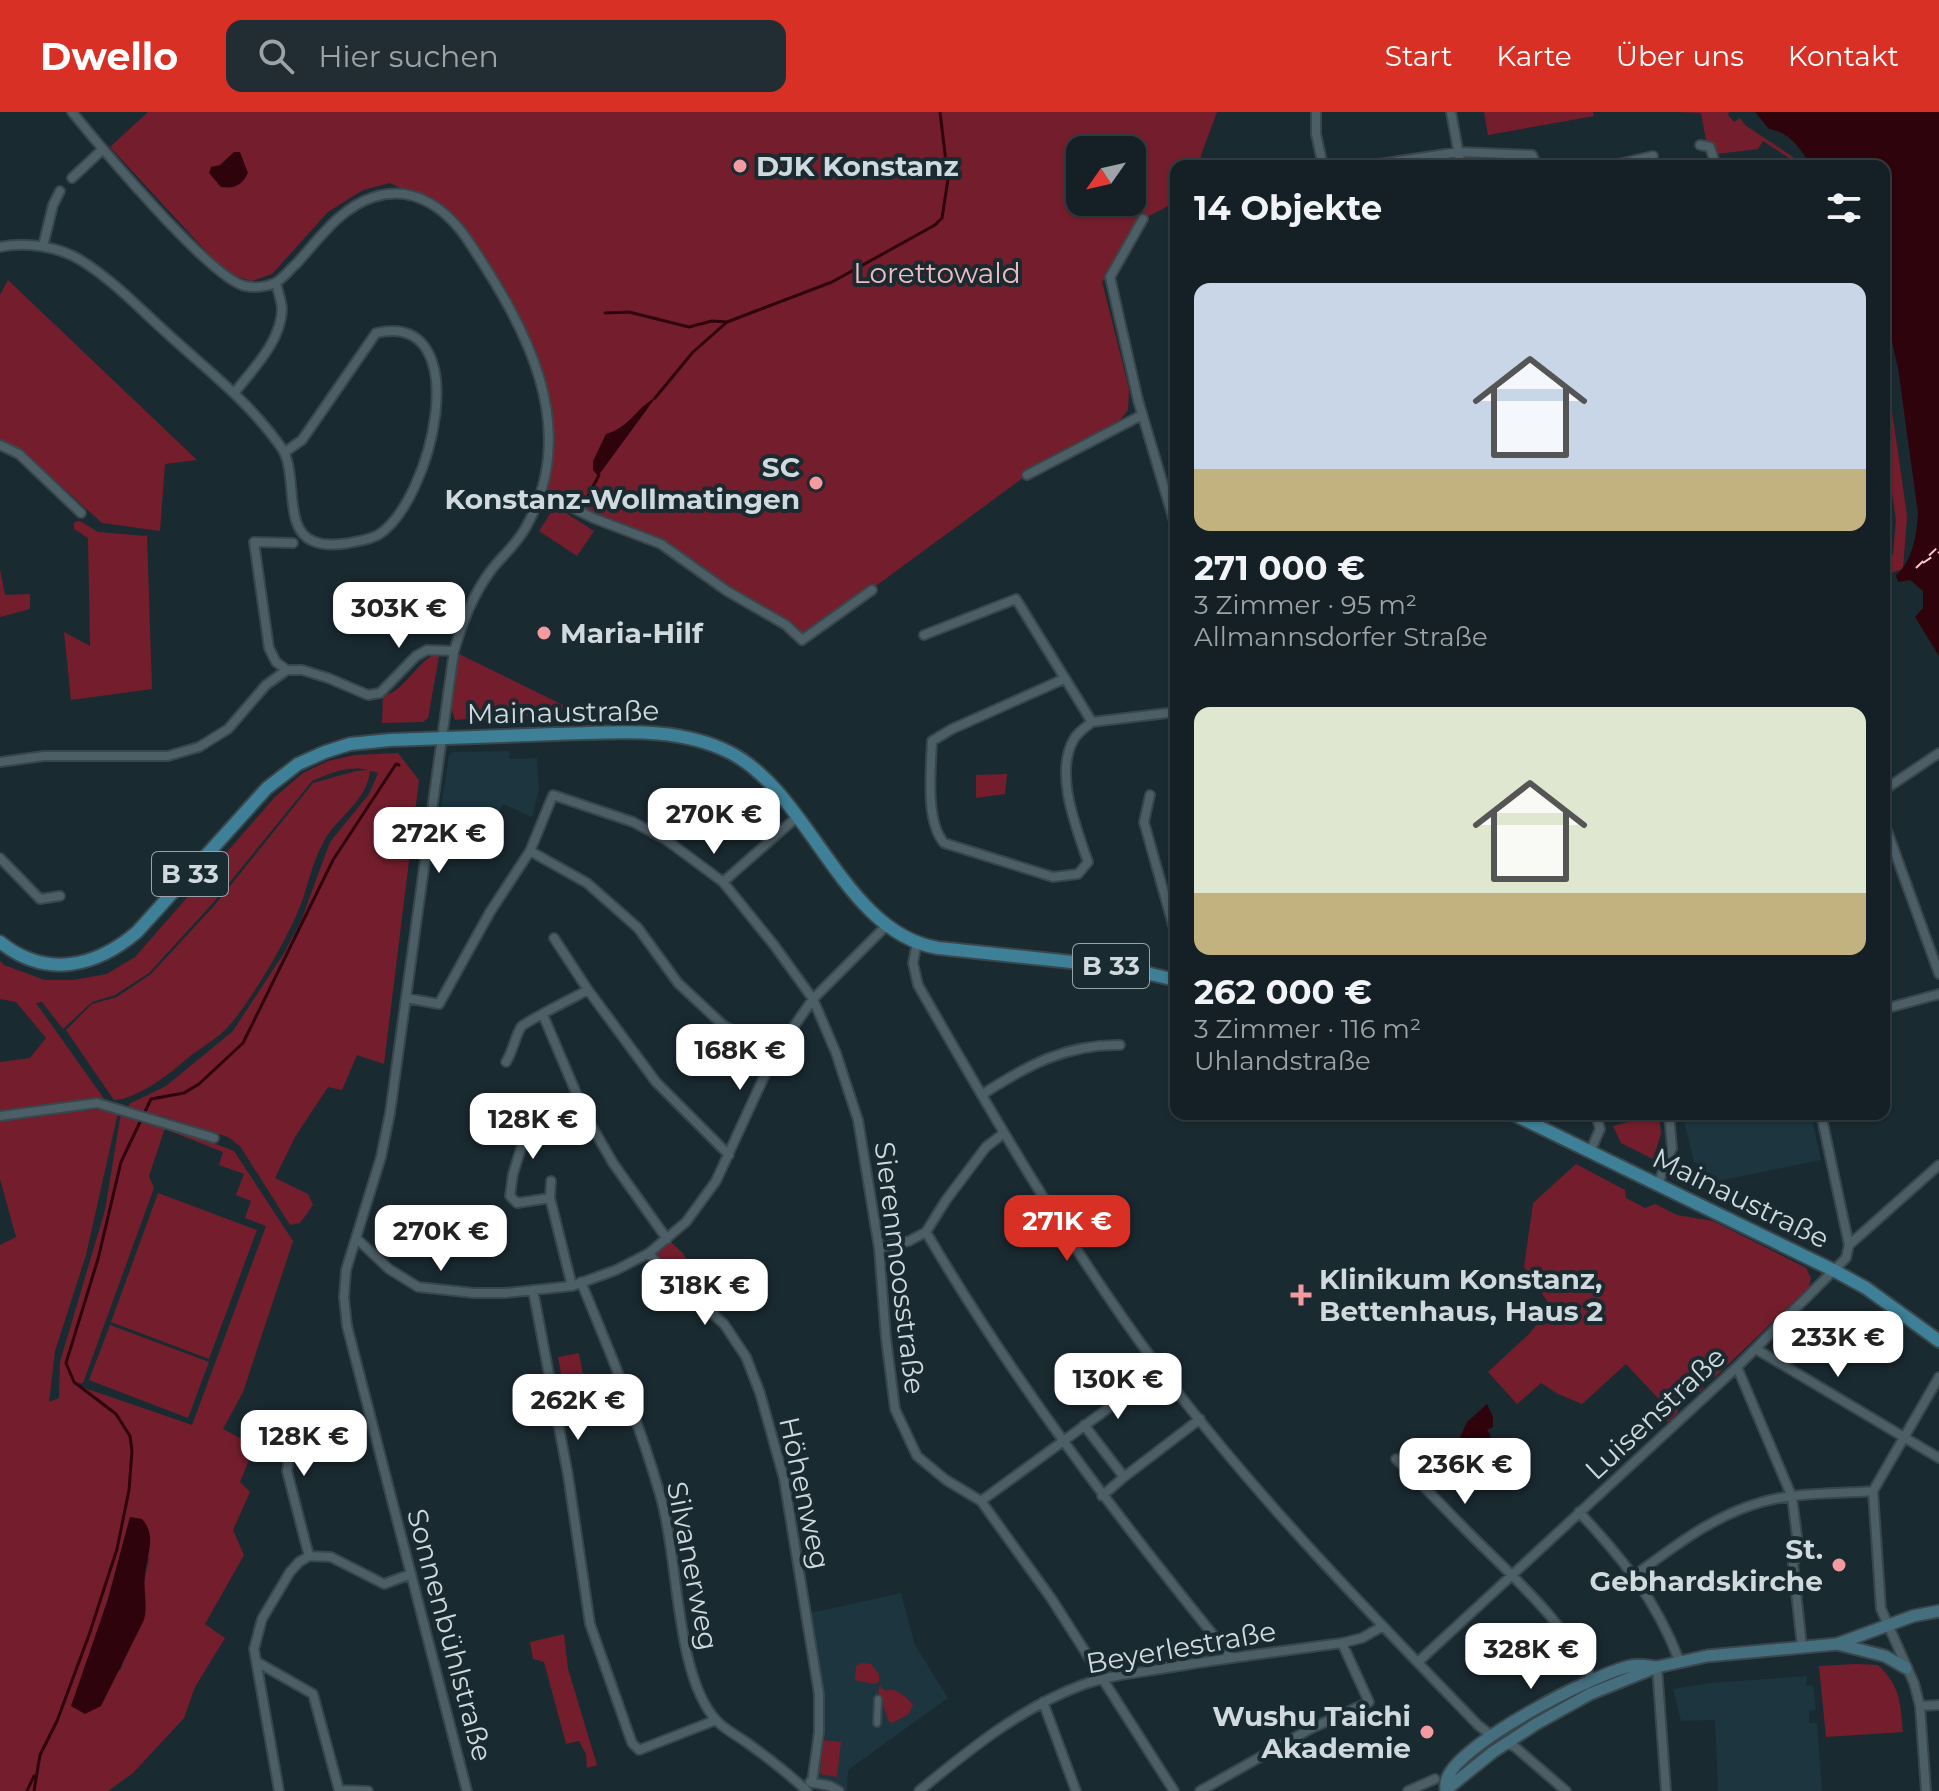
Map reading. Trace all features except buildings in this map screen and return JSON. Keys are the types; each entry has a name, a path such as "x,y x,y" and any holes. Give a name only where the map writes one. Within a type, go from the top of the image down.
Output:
{"main road":[{"name":"Mainaustraße","path":"0,942 37,962 59,965 103,957 137,932 267,788 298,764 350,744 639,732 689,737 731,752 751,765 771,782 857,895 887,925 917,942 938,948 1120,967 1170,979"},
{"name":"Mainaustraße","path":"1525,1120 1835,1271 1866,1288 1939,1341"},
{"path":"1446,1790 1506,1743 1576,1701 1657,1667 1679,1660 1753,1650 1837,1644 1913,1616 1939,1611"},
{"path":"1837,1644 1885,1656 1906,1668"},
{"path":"1446,1790 1447,1778 1458,1764 1492,1736 1565,1692 1631,1666 1657,1667"},
{"path":"1492,1736 1506,1743"}],"street":[{"path":"72,112 226,279 243,286 276,283 282,308 279,326 266,353 235,392"},
{"path":"1316,112 1316,134 1322,160"},
{"path":"1451,112 1460,160"},
{"path":"1700,145 1710,147 1714,160"},
{"path":"72,178 103,149"},
{"path":"1406,160 1459,152 1532,155 1534,160"},
{"path":"1636,160 1653,156"},
{"path":"43,246 53,205 60,191"},
{"name":"Sonnenbühlstraße","path":"276,283 337,219 353,206 375,196 412,196 445,211 460,227 506,297 535,360 550,427 541,492 526,528 492,569 469,606 454,651 381,1157 346,1270 344,1297 347,1326 467,1791"},
{"path":"1143,219 1110,277 1142,415 1170,508"},
{"path":"0,247 43,246 81,260 235,392 285,452 292,485 294,518 304,536 314,542 335,545 377,536 393,523 411,495 428,453 438,403 435,372 426,350 411,334 393,329 376,333 302,440 285,452"},
{"path":"1027,475 1142,415"},
{"path":"0,445 19,454 81,513"},
{"path":"541,492 593,518 661,544 727,591 786,625 802,640 872,590"},
{"path":"287,670 276,662 269,648 254,542 293,543"},
{"path":"924,635 1016,599 1092,722"},
{"path":"0,762 44,756 168,756 199,747 228,729 266,685 287,670 302,670 328,678 368,695 380,693 416,656 427,650 454,651"},
{"path":"1064,679 932,741 932,803 936,834 944,843 1053,877 1078,874 1088,862 1071,813 1065,760 1075,736 1092,722 1170,713"},
{"path":"1890,786 1939,753"},
{"name":"Sierenmoosstraße","path":"530,851 553,795 633,822 665,839 723,882 813,999 836,1053 858,1120 879,1248 895,1409 917,1456 946,1480 981,1501 1051,1598 1174,1791"},
{"path":"1150,795 1144,822 1170,915"},
{"path":"723,882 797,817"},
{"path":"1890,839 1939,974"},
{"path":"406,998 439,1004 484,922 530,851 587,883 638,928 678,983 723,1025 774,1055"},
{"path":"0,858 40,899 60,896"},
{"path":"356,1238 389,1269 418,1287 474,1293 577,1284 616,1270 649,1253 698,1207 716,1181 774,1055 813,999 887,925"},
{"path":"554,938 656,1082 729,1155"},
{"path":"917,942 913,963 918,985 1004,1133 1101,1286 1157,1364 1258,1491 1383,1626 1492,1736"},
{"path":"506,1062 521,1027 533,1017 543,1015 588,990"},
{"path":"1890,1007 1939,994"},
{"path":"543,1015 586,1116 613,1163 667,1239"},
{"path":"983,1094 1036,1061 1092,1044 1120,1045"},
{"path":"0,1116 97,1103 214,1138"},
{"path":"533,1110 513,1174 510,1196 517,1203 550,1198"},
{"path":"1590,1152 1600,1129 1598,1120"},
{"path":"1658,1184 1672,1148 1670,1120"},
{"path":"1822,1120 1849,1245 1939,1165"},
{"path":"879,1248 909,1241 926,1232 986,1147 1004,1133"},
{"name":"Silvanerweg","path":"551,1181 550,1198 577,1284 632,1404 655,1477 674,1553 686,1652 693,1678 716,1720"},
{"path":"926,1232 1062,1441 1102,1496 1232,1658"},
{"name":"Luisenstraße","path":"1418,1662 1756,1349 1835,1271 1846,1258 1849,1245"},
{"name":"Höhenweg","path":"649,1253 724,1324 746,1357 760,1393 784,1479 819,1694 819,1732 810,1787"},
{"path":"533,1290 568,1475 590,1624 632,1743 639,1750 716,1720 796,1780 810,1787 839,1791"},
{"path":"1756,1349 1939,1458"},
{"path":"1737,1367 1792,1497 1799,1552 1793,1564 1802,1647"},
{"path":"1926,1791 1920,1706 1914,1683 1881,1609 1873,1491 1939,1377"},
{"path":"981,1501 1110,1407 1108,1402"},
{"path":"306,1416 291,1443 287,1471 309,1556"},
{"path":"1102,1496 1200,1419"},
{"path":"1084,1425 1124,1477"},
{"path":"1396,1459 1512,1575 1566,1635 1592,1679"},
{"path":"1635,1575 1720,1518 1766,1501 1873,1491"},
{"path":"1579,1512 1635,1575 1679,1660"},
{"path":"279,1791 254,1649 262,1619 290,1572 309,1556 331,1557 384,1584 411,1574"},
{"name":"Beyerlestraße","path":"919,1791 981,1740 1043,1702 1104,1678 1342,1643 1362,1638 1383,1626"},
{"path":"1200,1791 1310,1729 1369,1702 1342,1643"},
{"path":"257,1662 313,1694 339,1790 368,1791"},
{"path":"1657,1667 1666,1791"},
{"path":"877,1723 878,1699"},
{"path":"1043,1702 1076,1791"},
{"path":"1920,1706 1939,1705"},
{"path":"1506,1743 1515,1747 1566,1791"},
{"path":"1408,1791 1435,1779"}],"shaded area":[{"path":"1755,112 1939,112 1939,656 1915,617 1923,608 1923,591 1910,580 1898,582 1896,575 1910,555 1918,513 1898,368 1890,333 1890,160 1808,160 1794,142 1784,134 1769,129"},
{"path":"234,152 240,152 248,173 238,185 221,187 209,173 211,167 220,165"},
{"path":"656,397 598,476 593,470 593,461 606,434 621,427"},
{"path":"509,751 510,759 537,758 539,789 532,817 503,804 482,852 437,834 449,755 452,752"},
{"path":"1684,1120 1812,1120 1821,1160 1718,1181 1694,1162"},
{"path":"1487,1404 1493,1417 1493,1427 1487,1430 1491,1436 1487,1444 1477,1450 1473,1448 1464,1452 1457,1444 1467,1422"},
{"path":"130,1517 142,1519 150,1538 144,1620 101,1706 85,1714 71,1706 108,1599"},
{"path":"901,1593 915,1645 948,1698 848,1770 847,1791 812,1783 819,1732 806,1614"},
{"path":"1807,1676 1806,1686 1813,1685 1816,1710 1809,1711 1809,1723 1817,1723 1822,1791 1718,1791 1715,1720 1681,1721 1673,1689"}],"green space":[{"name":"Lorettowald","path":"148,112 1217,112 1201,160 1170,160 1170,205 1143,219 1110,277 1102,281 1129,389 1128,410 1120,420 1027,475 802,640 661,544 541,492 550,427 535,360 469,242 429,202 390,183 363,190 328,212 272,274 252,281 227,274 110,147"},
{"path":"1484,112 1593,112 1594,116 1488,135"},
{"path":"1677,112 1729,112 1734,122 1740,118 1745,125 1795,160 1790,160 1763,141 1758,149 1717,154 1706,140 1701,113"},
{"path":"8,280 197,460 165,464 160,531 102,523 37,464 0,443 0,295"},
{"path":"1890,396 1907,516 1903,569 1890,573 1896,520 1890,480"},
{"path":"555,506 594,531 577,556 539,531"},
{"path":"80,521 98,532 147,536 152,689 71,700 64,632 90,646 88,538 74,529 74,522"},
{"path":"0,569 5,595 30,594 30,609 0,617"},
{"path":"440,651 428,718 423,722 382,723 383,696 398,688"},
{"path":"457,653 563,705 560,720 513,714 455,720 450,703"},
{"path":"398,753 419,780 384,1064 357,1055 342,1090 328,1087 295,1137 275,1178 308,1194 313,1205 300,1223 290,1225 240,1146 228,1137 129,1109 129,1104 166,1086 233,1031 301,921 330,842 369,794 378,773 370,771 358,800 324,841 283,943 244,1006 221,1034 150,1086 131,1096 114,1100 66,1030 92,1004 117,997 151,974 214,906 313,783 368,770 347,769 312,781 212,904 149,973 115,995 92,1002 63,1029 42,1002 36,1003 105,1100 86,1099 0,1112 0,1062 30,1058 46,1038 16,1002 0,999 0,961 45,980 73,980 107,974 135,957 275,797 303,773 328,761 355,755"},
{"path":"1007,774 1005,794 976,798 976,775"},
{"path":"119,1108 86,1255 55,1351 49,1402 59,1398 60,1362 105,1210 121,1113 165,1128 149,1176 154,1188 83,1383 73,1384 192,1425 266,1226 245,1218 251,1201 236,1195 244,1174 219,1165 223,1152 167,1130 169,1126 234,1151 293,1241 243,1392 223,1429 255,1446 240,1482 250,1492 233,1530 244,1555 205,1624 225,1638 195,1687 184,1718 133,1773 108,1791 0,1791 0,1245 16,1237 0,1179 0,1117","holes":["130,1517 149,1559 130,1645 121,1669 72,1708 108,1599"]},
{"path":"1636,1120 1660,1120 1661,1134 1653,1159 1621,1143 1613,1126"},
{"path":"1576,1164 1625,1190 1626,1198 1645,1208 1655,1204 1677,1215 1713,1221 1806,1268 1811,1278 1809,1287 1714,1378 1710,1374 1700,1383 1704,1388 1700,1392 1695,1387 1676,1405 1678,1412 1668,1422 1663,1416 1669,1410 1626,1364 1582,1404 1541,1383 1517,1404 1488,1372 1529,1334 1551,1307 1524,1267 1533,1203"},
{"path":"158,1193 257,1230 209,1359 111,1322"},
{"path":"667,1239 683,1253 713,1313 650,1253"},
{"path":"110,1325 209,1362 188,1418 89,1380"},
{"path":"579,1353 586,1391 565,1395 558,1357"},
{"path":"564,1634 568,1669 597,1765 587,1768 586,1754 579,1741 566,1744 544,1662 533,1659 530,1642"},
{"path":"871,1664 879,1674 879,1682 873,1684 855,1680 856,1666"},
{"path":"1878,1665 1886,1673 1900,1703 1903,1732 1826,1737 1819,1666"},
{"path":"880,1686 907,1699 913,1705 909,1714 889,1722 878,1691"},
{"path":"823,1740 841,1742 837,1777 820,1774"}],"waterway":[{"path":"605,313 629,312 689,327 712,321 727,322 832,282 935,225 942,218 948,179 940,112"},
{"path":"655,398 693,352 727,322"},
{"path":"584,504 599,475"},
{"path":"34,1791 40,1755 57,1721 117,1549 129,1490 130,1436 116,1414 74,1382 66,1363 98,1259 121,1162 151,1099 184,1093 199,1084 243,1043 333,860 396,764 399,765"},
{"path":"27,1791 34,1776"}],"ferry route":[{"path":"1916,568 1939,546"},
{"path":"1923,563 1939,552"}],"place":[{"name":"DJK Konstanz","path":"740,166"},
{"name":"SC Konstanz-Wollmatingen","path":"816,483"},
{"name":"Maria-Hilf","path":"544,633"},
{"name":"Klinikum Konstanz, Bettenhaus, Haus 2","path":"1301,1295"},
{"name":"St. Gebhardskirche","path":"1839,1565"},
{"name":"Wushu Taichi Akademie","path":"1427,1732"}]}
